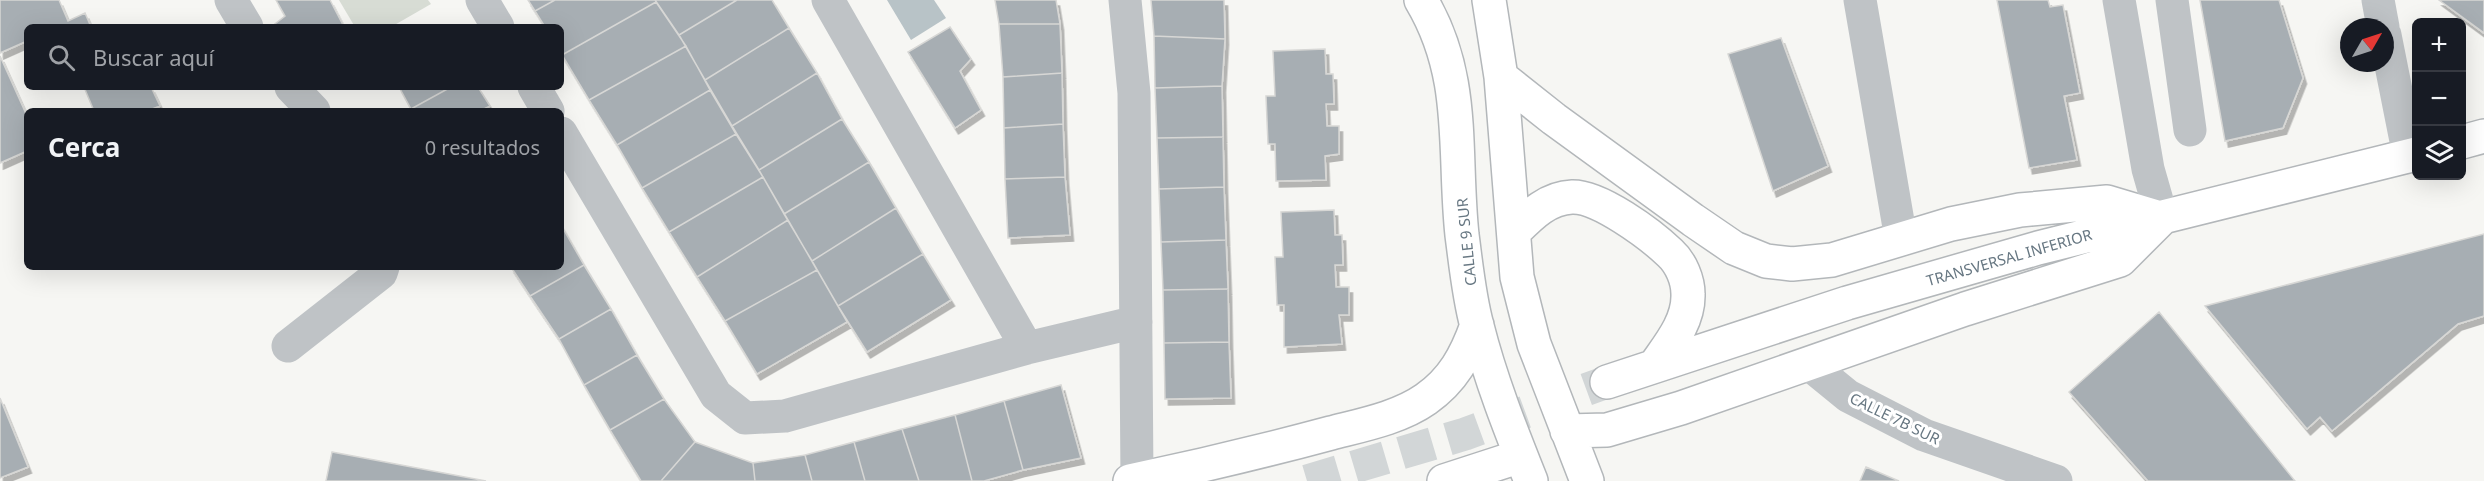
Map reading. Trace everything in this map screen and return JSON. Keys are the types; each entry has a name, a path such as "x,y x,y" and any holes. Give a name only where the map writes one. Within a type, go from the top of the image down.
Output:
{"main road":[{"name":"CALLE 9 SUR","path":"1421,0 1434,21 1449,64 1458,132 1462,234 1477,325 1526,468"},
{"path":"1489,0 1502,77 1517,277 1534,344 1587,481"},
{"path":"1502,77 1554,119 1734,249 1767,261 1792,264 1832,260 1951,224 2020,210 2108,202 2162,218 2121,260 1965,309 1810,365 1607,430 1567,431"},
{"path":"2466,141 2484,136"},
{"name":"TRANSVERSAL INFERIOR","path":"1607,382 1847,303 2027,251 2412,155"},
{"path":"1514,232 1533,213 1550,202 1569,197 1587,198 1605,205 1671,254 1684,273 1689,295 1685,316 1675,337 1656,364"},
{"path":"1133,480 1255,454 1394,415 1425,400 1449,380 1467,354 1477,325"},
{"path":"1444,481 1526,468"}],"street":[{"path":"231,0 245,24"},
{"path":"482,0 496,24"},
{"path":"828,0 1027,348"},
{"path":"1125,0 1134,93 1136,322 1133,480"},
{"path":"1860,0 1901,239"},
{"path":"2119,0 2148,169 2162,218"},
{"path":"2172,0 2190,130"},
{"path":"2378,0 2381,18"},
{"path":"2394,72 2412,151"},
{"path":"294,90 311,108"},
{"path":"536,90 546,108"},
{"path":"564,138 716,395 745,418 785,417 1027,348 1136,322"},
{"path":"288,346 382,270"},
{"name":"CALLE 7B SUR","path":"1810,365 1848,396 1924,435 2056,481"}],"shaded area":[{"path":"339,0 428,0 431,4 396,24 353,24"},
{"path":"887,0 934,0 946,18 911,40"}],"building":[{"path":"0,0 59,0 68,21 85,13 90,24 24,24 24,42 0,53"},
{"path":"276,0 330,0 342,24 275,24 285,16"},
{"path":"528,0 555,0 535,11"},
{"path":"555,0 655,0 656,2 564,54 564,24 543,24 535,11"},
{"path":"655,0 737,0 679,35"},
{"path":"737,0 772,0 789,28 705,80 679,35"},
{"path":"995,0 1056,0 1060,24 999,24"},
{"path":"1151,0 1224,0 1225,39 1154,36"},
{"path":"1997,0 2048,0 2050,7 2063,5 2080,93 2064,96 2077,160 2029,168"},
{"path":"2200,0 2279,0 2303,78 2283,128 2225,141"},
{"path":"2439,0 2484,0 2484,33"},
{"path":"656,2 686,46 589,100 564,58 564,54"},
{"path":"999,24 1060,24 1062,73 1003,77"},
{"path":"950,27 971,59 960,71 981,110 955,128 908,52"},
{"path":"789,28 817,73 732,126 705,80"},
{"path":"1154,36 1225,39 1222,86 1155,88"},
{"path":"1781,38 1828,166 1773,191 1728,54"},
{"path":"686,46 710,90 617,145 589,100"},
{"path":"1325,49 1326,74 1333,74 1334,104 1326,104 1327,126 1339,126 1339,154 1325,156 1326,180 1276,181 1275,144 1268,144 1266,96 1275,96 1273,51"},
{"path":"0,56 24,109 24,152 0,163"},
{"path":"817,73 842,119 759,170 732,126"},
{"path":"1062,73 1063,124 1004,128 1003,77"},
{"path":"1222,86 1223,137 1157,138 1155,88"},
{"path":"85,90 152,90 160,106 155,108 93,108"},
{"path":"401,90 446,90 413,108 410,108"},
{"path":"446,90 480,90 490,106 486,108 413,108"},
{"path":"710,90 736,134 642,188 617,145"},
{"path":"842,119 869,162 784,214 759,170"},
{"path":"1063,124 1065,177 1005,179 1004,128"},
{"path":"736,134 763,177 669,232 642,188"},
{"path":"1223,137 1224,187 1159,189 1157,138"},
{"path":"869,162 896,208 812,261 784,214"},
{"path":"763,177 788,220 697,277 669,232"},
{"path":"1065,177 1070,235 1008,238 1005,179"},
{"path":"1224,187 1226,240 1161,242 1159,189"},
{"path":"896,208 923,254 838,306 812,261"},
{"path":"1334,210 1335,235 1342,235 1343,265 1335,265 1336,287 1349,287 1349,315 1339,315 1342,344 1284,347 1284,305 1277,305 1275,257 1283,257 1281,212"},
{"path":"788,220 817,270 725,321 697,277"},
{"path":"564,230 584,265 530,296 513,270 564,270"},
{"path":"2484,234 2484,316 2458,324 2332,431 2320,417 2307,429 2205,306"},
{"path":"1226,240 1228,289 1163,290 1161,242"},
{"path":"923,254 951,300 867,352 838,306"},
{"path":"584,265 611,309 559,339 530,296"},
{"path":"817,270 847,322 757,374 725,321"},
{"path":"1228,289 1229,342 1164,343 1163,290"},
{"path":"611,309 637,355 584,385 559,339"},
{"path":"2159,312 2295,481 2148,481 2069,392"},
{"path":"1229,342 1231,398 1165,399 1164,343"},
{"path":"637,355 664,399 610,430 584,385"},
{"path":"1061,385 1081,458 1023,470 1004,401"},
{"path":"0,398 28,467 0,478"},
{"path":"664,399 695,442 661,481 641,481 610,430"},
{"path":"1004,401 1023,470 984,481 972,481 955,415"},
{"path":"955,415 972,481 919,481 902,429"},
{"path":"902,429 919,481 865,481 854,442"},
{"path":"695,442 753,463 755,481 661,481"},
{"path":"854,442 865,481 812,481 805,455"},
{"path":"332,452 486,481 326,481"},
{"path":"805,455 812,481 755,481 753,463"},
{"path":"1866,467 1899,481 1860,481"}],"tunnel":[{"path":"1307,481 1465,434 1607,382"}]}
